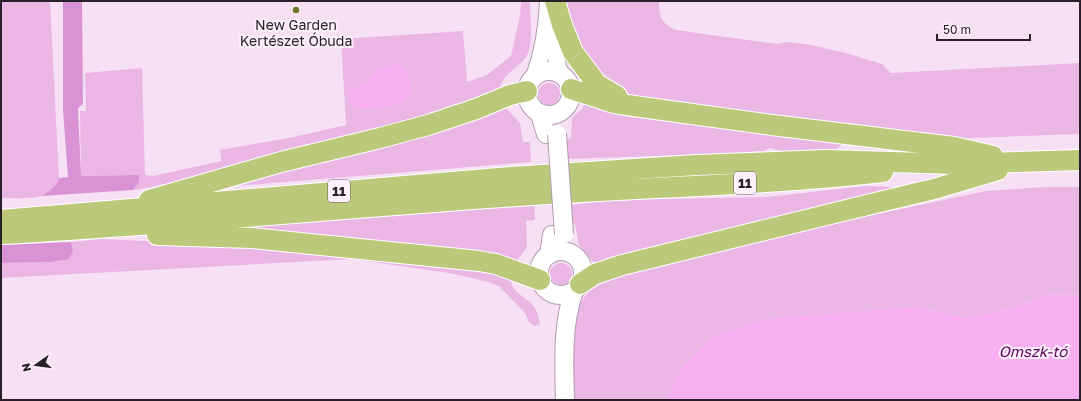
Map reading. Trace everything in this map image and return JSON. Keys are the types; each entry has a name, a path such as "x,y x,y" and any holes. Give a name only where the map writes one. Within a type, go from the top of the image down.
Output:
{"main road":[{"path":"555,1 562,25 573,52 597,84 614,95 641,107"},
{"path":"107,220 281,162 380,138 476,109 510,95 531,84 545,71 554,72 566,82 614,103 772,125 954,147 1023,162"},
{"path":"531,84 527,98 530,105 540,114 548,116 560,113 569,103 571,96 566,82"},
{"path":"549,255 558,234 552,134 560,113"},
{"path":"540,114 552,134"},
{"name":"11","path":"1,220 107,220 828,178 955,164 1080,160"},
{"path":"107,220 138,235 252,238 479,261 507,267 543,285 554,294 565,295 595,274 622,265 934,189 1023,162"},
{"name":"11","path":"1,234 107,220"},
{"path":"558,234 571,254 576,258 582,271 582,277 569,307 566,326 565,392"},
{"path":"565,392 556,314 539,273 543,260 549,255 560,252 571,254"}],"street":[{"path":"550,1 555,54 566,82"},
{"path":"531,84 544,47 550,1"}],"shaded area":[{"path":"1,1 50,1 59,178 51,191 39,197 1,198"},
{"path":"63,1 82,1 83,104 78,108 81,176 139,175 139,182 133,190 42,196 56,184 59,178 68,177 63,110"},
{"path":"521,1 530,1 531,39 528,52 526,57 506,76 500,85 499,91 487,98 242,167 147,188 133,190 139,182 139,175 81,176 80,111 86,111 85,73 142,68 145,175 153,176 221,161 220,150 289,138 346,125 341,39 463,31 467,82 487,75 511,56 520,16"},
{"path":"562,1 659,1 660,15 662,19 667,25 676,30 777,44 787,42 806,44 842,52 882,64 891,73 1080,63 1080,134 972,138 941,137 635,99 612,88 589,66"},
{"path":"549,83 557,86 560,94 557,102 549,105 541,102 538,94 541,86"},
{"path":"503,101 508,110 520,123 523,142 530,142 531,162 236,186 232,183"},
{"path":"586,101 623,116 839,140 841,145 837,149 781,151 770,148 764,151 716,154 564,159 563,139 571,138 572,118 582,109"},
{"path":"865,186 893,187 888,190 596,265 579,245 575,224 569,224 568,205 613,200 767,197"},
{"path":"1045,187 1080,187 1080,296 1047,294 1015,308 965,318 916,307 702,400 573,400 571,343 575,310 589,291 607,277 663,259 986,191"},
{"path":"534,197 535,220 526,221 527,247 514,265 255,229 253,226"},
{"path":"100,239 308,248 435,263 509,276 515,290 532,304 537,311 540,325 534,326 529,322 525,313 500,287 489,282 449,273 352,259 1,278 1,263 50,262 73,251 71,242"},
{"path":"71,242 73,251 69,259 50,262 1,263 1,245"},
{"path":"561,263 569,266 572,274 569,282 561,285 553,282 550,274 553,266"}],"water":[{"path":"394,64 399,65 407,74 411,91 405,101 398,105 372,108 360,108 351,103 349,98 350,91 368,82 375,72"},
{"name":"Omszk-tó","path":"1047,294 1080,296 1080,400 666,400 680,371 714,336 767,319 916,307 965,318 1015,308"}],"place":[{"name":"New Garden Kertészet Óbuda","path":"296,10"}]}
